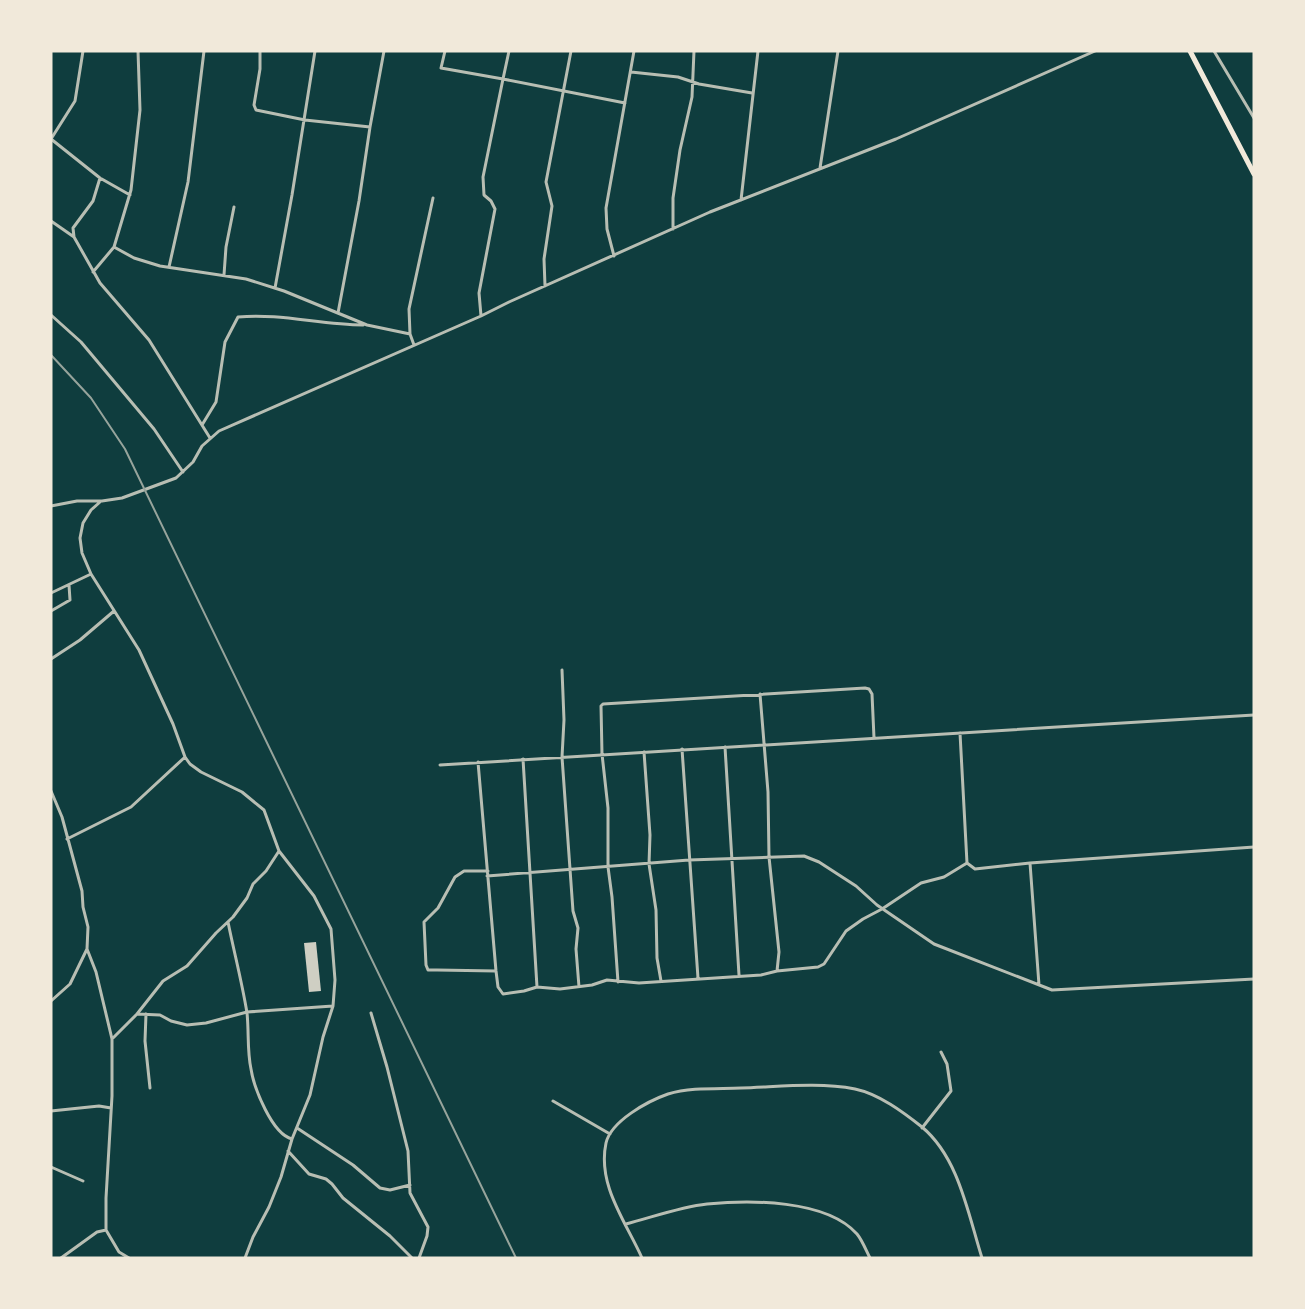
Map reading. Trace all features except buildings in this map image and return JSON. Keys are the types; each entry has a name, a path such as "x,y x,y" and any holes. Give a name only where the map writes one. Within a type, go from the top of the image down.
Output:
{"main road":[{"path":"1190,51 1254,174"}],"street":[{"path":"83,51 75,101 51,139 100,178 130,195"},
{"path":"93,272 114,247 130,195 140,110 138,51"},
{"path":"169,267 188,182 204,51"},
{"path":"261,51 256,110 305,120 370,127"},
{"path":"275,288 315,51"},
{"path":"338,313 384,51"},
{"path":"445,51 441,68 625,103"},
{"path":"481,316 479,293 495,209 484,195 483,177 508,51"},
{"path":"545,286 544,259 552,206 546,182 571,51"},
{"path":"615,256 607,229 606,208 634,51"},
{"path":"673,229 673,198 680,150 690,112 694,51"},
{"path":"741,200 758,51"},
{"path":"820,168 838,51"},
{"path":"51,506 77,501 122,498 176,478 210,438 219,431 673,229 896,139 1095,51"},
{"path":"1214,51 1254,118"},
{"path":"631,72 678,77 713,87 752,93"},
{"path":"100,178 93,201 73,228 74,237 93,272 149,340 210,438"},
{"path":"414,346 410,333 409,309 433,198"},
{"path":"224,275 226,247 234,207"},
{"path":"51,221 74,237"},
{"path":"114,247 146,262 246,279 275,288 367,325"},
{"path":"51,315 81,342 154,429 183,472"},
{"path":"202,425 216,402 225,342 238,317 289,317 367,325 410,333"},
{"path":"102,501 91,510 83,523 80,538 82,553 91,574 139,650 173,724 185,757 201,772 242,792 258,804 268,818 279,851 314,896 331,928 336,980 333,1006 323,1037 310,1095 292,1139 281,1178 245,1258"},
{"path":"51,592 91,574"},
{"path":"51,611 70,600 69,585"},
{"path":"51,659 80,640 114,611"},
{"path":"562,670 564,734 562,757 573,911 578,928 576,949 579,987"},
{"path":"618,982 608,867 608,808 600,710 603,704 869,689 872,694 874,738"},
{"path":"760,694 769,803 769,857 779,952 777,971"},
{"path":"440,765 1254,714"},
{"path":"960,733 967,863"},
{"path":"725,747 739,975"},
{"path":"682,750 698,979"},
{"path":"644,752 650,835 649,864 656,910 657,958 661,981"},
{"path":"67,839 130,807 185,757"},
{"path":"523,759 537,987"},
{"path":"478,762 496,971 498,987 502,994 537,987 560,989 579,987 607,980 618,982 698,979 761,975 818,967 824,964 846,931 863,919 921,884 944,877 967,863"},
{"path":"51,791 62,818 82,891 88,927 87,949 70,984 51,1001"},
{"path":"967,863 975,869 1030,862 1254,847"},
{"path":"112,1038 137,1014 163,981 187,966 228,922 243,903 253,884 266,871 279,851"},
{"path":"496,971 428,970 426,965 424,922 438,908 455,877 464,872 529,873 689,860 769,857 810,858 856,886 882,909 942,948 1052,990 1086,990 1254,979"},
{"path":"1030,862 1039,985"},
{"path":"228,922 247,1012 251,1068 255,1084 269,1116 284,1135 292,1139"},
{"path":"87,949 96,972 112,1038 106,1230 119,1252 129,1258"},
{"path":"137,1014 159,1015 187,1025 206,1023 247,1012 333,1006"},
{"path":"371,1012 407,1144 413,1200 428,1227 419,1258"},
{"path":"146,1014 145,1035 150,1088"},
{"path":"922,1128 951,1091 946,1064 941,1052"},
{"path":"642,1258 608,1189 604,1162 606,1143 618,1122 648,1103 669,1094 707,1089 812,1086 856,1089 885,1101 936,1141 953,1167 982,1258"},
{"path":"553,1101 610,1134"},
{"path":"51,1111 99,1106 111,1108"},
{"path":"297,1128 353,1164 380,1188 390,1190 410,1185"},
{"path":"288,1151 309,1174 326,1179 332,1184 343,1198 395,1240 412,1258"},
{"path":"51,1167 83,1181"},
{"path":"626,1224 706,1204 751,1203 798,1206 821,1212 843,1222 857,1234 870,1258"},
{"path":"61,1258 97,1232 106,1230"}],"railway":[{"path":"51,355 91,398 125,449 516,1258"}]}
